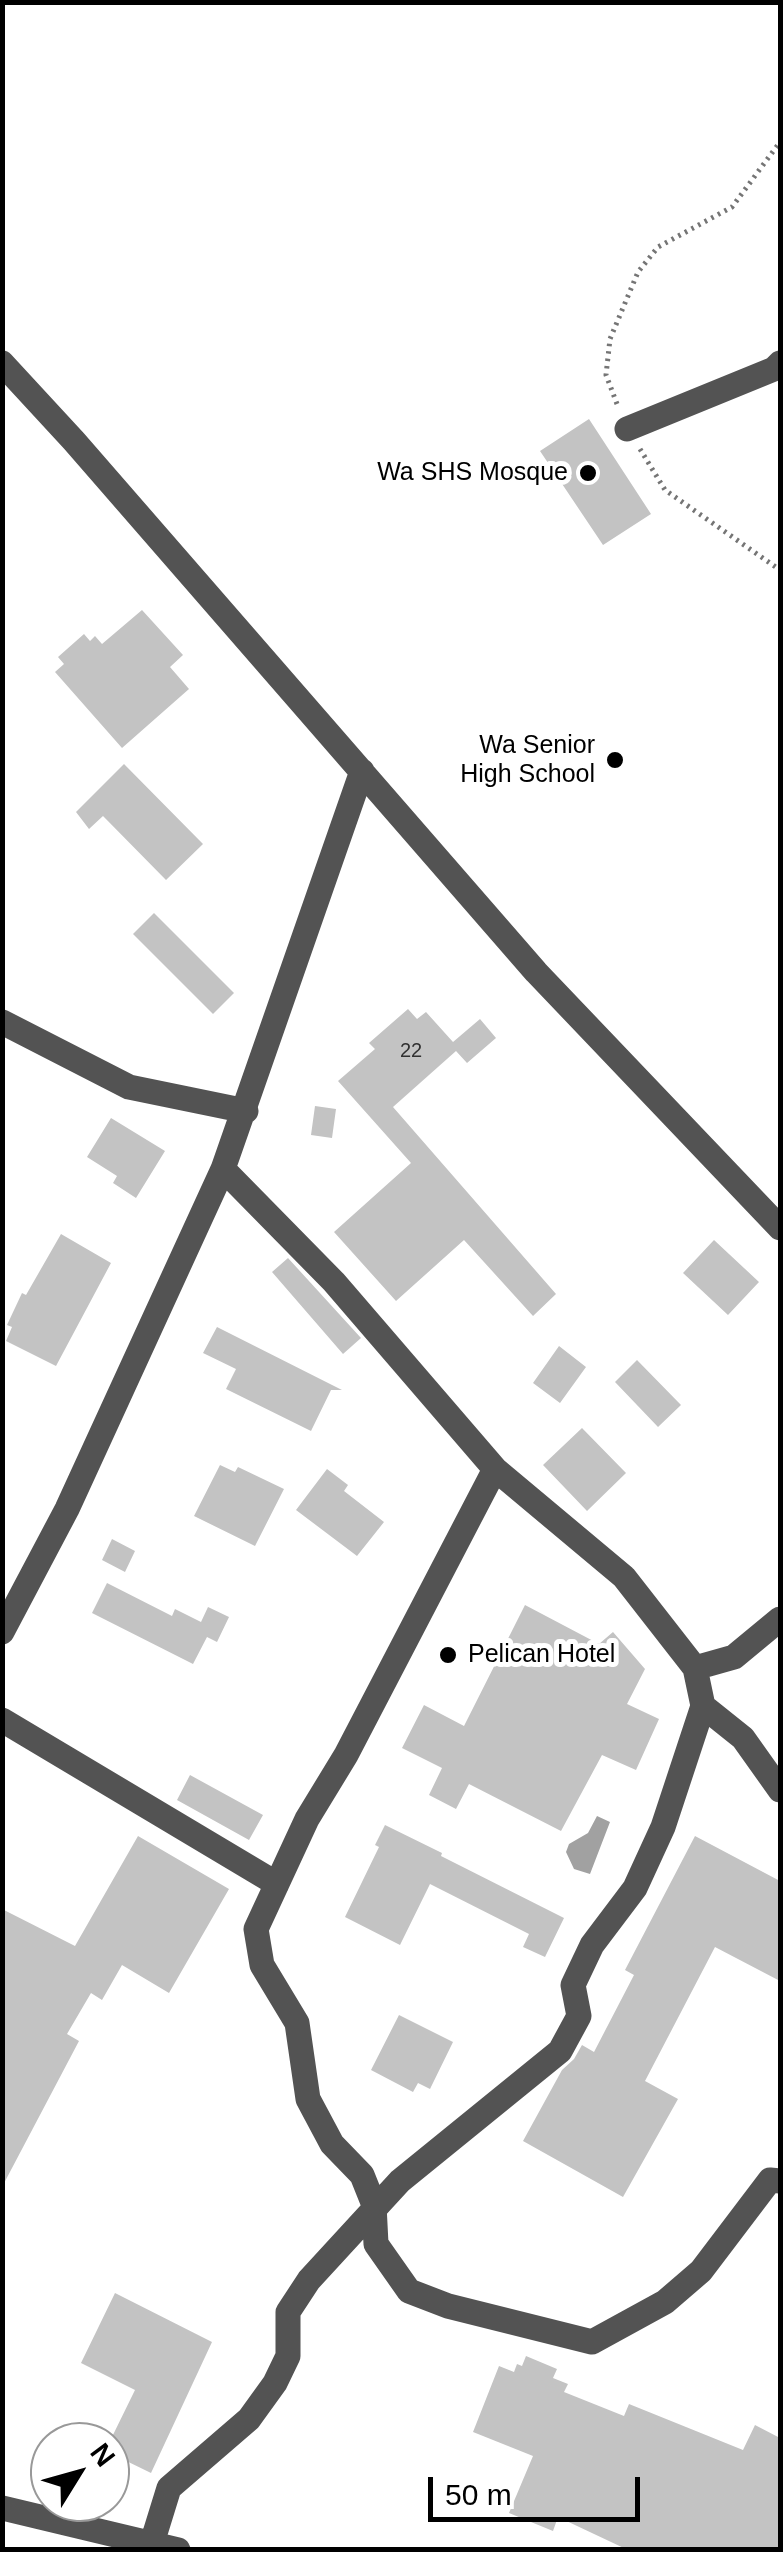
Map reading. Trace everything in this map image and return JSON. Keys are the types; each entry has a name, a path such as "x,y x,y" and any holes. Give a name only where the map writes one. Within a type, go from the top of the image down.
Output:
{"street":[{"path":"627,429 774,369 780,363"},
{"path":"2,364 74,441 536,972 780,1228"},
{"path":"2,1632 67,1509 223,1168 362,772"},
{"path":"2,1022 129,1087 246,1111"},
{"path":"152,2543 169,2488 249,2419 274,2383 288,2356 288,2312 309,2280 400,2180 560,2051 578,2016 573,1986 592,1945 635,1888 663,1827 704,1706 696,1668 624,1577 496,1469 334,1282 223,1168"},
{"path":"496,1469 354,1740 307,1819 256,1929 262,1965 297,2023 308,2100 332,2144 362,2175 374,2205 376,2244 409,2291 448,2306 592,2342 665,2302 700,2271 770,2180 780,2180"},
{"path":"696,1668 734,1657 780,1619"},
{"path":"704,1706 743,1738 780,1790"},
{"path":"2,1720 277,1884"},
{"path":"2,2508 178,2550"}],"path":[{"path":"780,142 732,207 658,248 638,272 610,339 606,375 627,429 665,490 780,570"}],"shaded area":[{"path":"597,1816 610,1822 590,1874 574,1869 566,1852 569,1844 588,1833"}],"building":[{"path":"589,419 651,514 603,545 540,451"},
{"path":"142,610 183,655 170,667 189,689 122,748 55,672 64,664 58,657 84,634 90,641 95,636 102,644"},
{"path":"124,764 203,844 166,880 103,816 89,829 76,812"},
{"path":"154,913 234,993 213,1014 133,934"},
{"path":"408,1009 417,1019 426,1012 453,1042 480,1019 496,1038 467,1063 456,1051 393,1107 556,1294 533,1316 464,1240 396,1301 334,1232 411,1163 338,1081 375,1049 369,1043"},
{"path":"315,1106 336,1109 332,1138 311,1135"},
{"path":"111,1118 165,1151 136,1198 113,1183 117,1176 87,1157"},
{"path":"61,1234 111,1263 56,1366 6,1341 12,1327 7,1325 22,1293 26,1295"},
{"path":"714,1240 759,1282 728,1315 683,1273"},
{"path":"288,1258 361,1338 343,1354 272,1272"},
{"path":"217,1327 342,1390 331,1390 311,1431 226,1389 236,1369 203,1353"},
{"path":"559,1346 586,1367 560,1403 533,1383"},
{"path":"637,1360 681,1405 658,1427 615,1382"},
{"path":"582,1428 626,1473 587,1511 543,1465"},
{"path":"220,1465 235,1472 238,1467 284,1489 255,1546 194,1516"},
{"path":"327,1469 348,1485 344,1491 384,1522 357,1556 296,1510"},
{"path":"112,1539 135,1551 125,1572 102,1560"},
{"path":"107,1583 172,1616 175,1609 201,1622 208,1607 229,1617 217,1642 207,1637 193,1664 92,1613"},
{"path":"525,1605 599,1644 613,1632 645,1669 627,1704 659,1719 636,1770 602,1755 561,1831 469,1784 456,1809 429,1795 442,1768 402,1748 424,1705 464,1726"},
{"path":"190,1775 263,1815 249,1840 177,1800"},
{"path":"385,1825 564,1918 545,1957 523,1947 529,1934 430,1884 400,1945 345,1917 379,1847 375,1845"},
{"path":"138,1836 229,1889 169,1993 122,1965 102,2000 91,1993 67,2034 79,2041 2,2187 2,1909 75,1946"},
{"path":"695,1836 780,1881 780,1981 715,1947 645,2081 678,2099 623,2197 523,2141 562,2070 582,2045 594,2052 634,1975 625,1970"},
{"path":"399,2015 453,2042 430,2089 418,2083 413,2092 371,2070"},
{"path":"115,2293 212,2342 151,2473 130,2463 130,2422 119,2422 135,2390 81,2363"},
{"path":"526,2356 557,2369 553,2378 568,2384 564,2392 624,2416 629,2404 743,2450 755,2425 780,2438 780,2550 628,2550 558,2517 553,2531 509,2513 533,2456 473,2432 499,2366 514,2372"}],"place":[{"name":"Wa SHS Mosque","path":"588,473"},
{"name":"Wa Senior High School","path":"615,760"},
{"name":"Pelican Hotel","path":"448,1655"}]}
